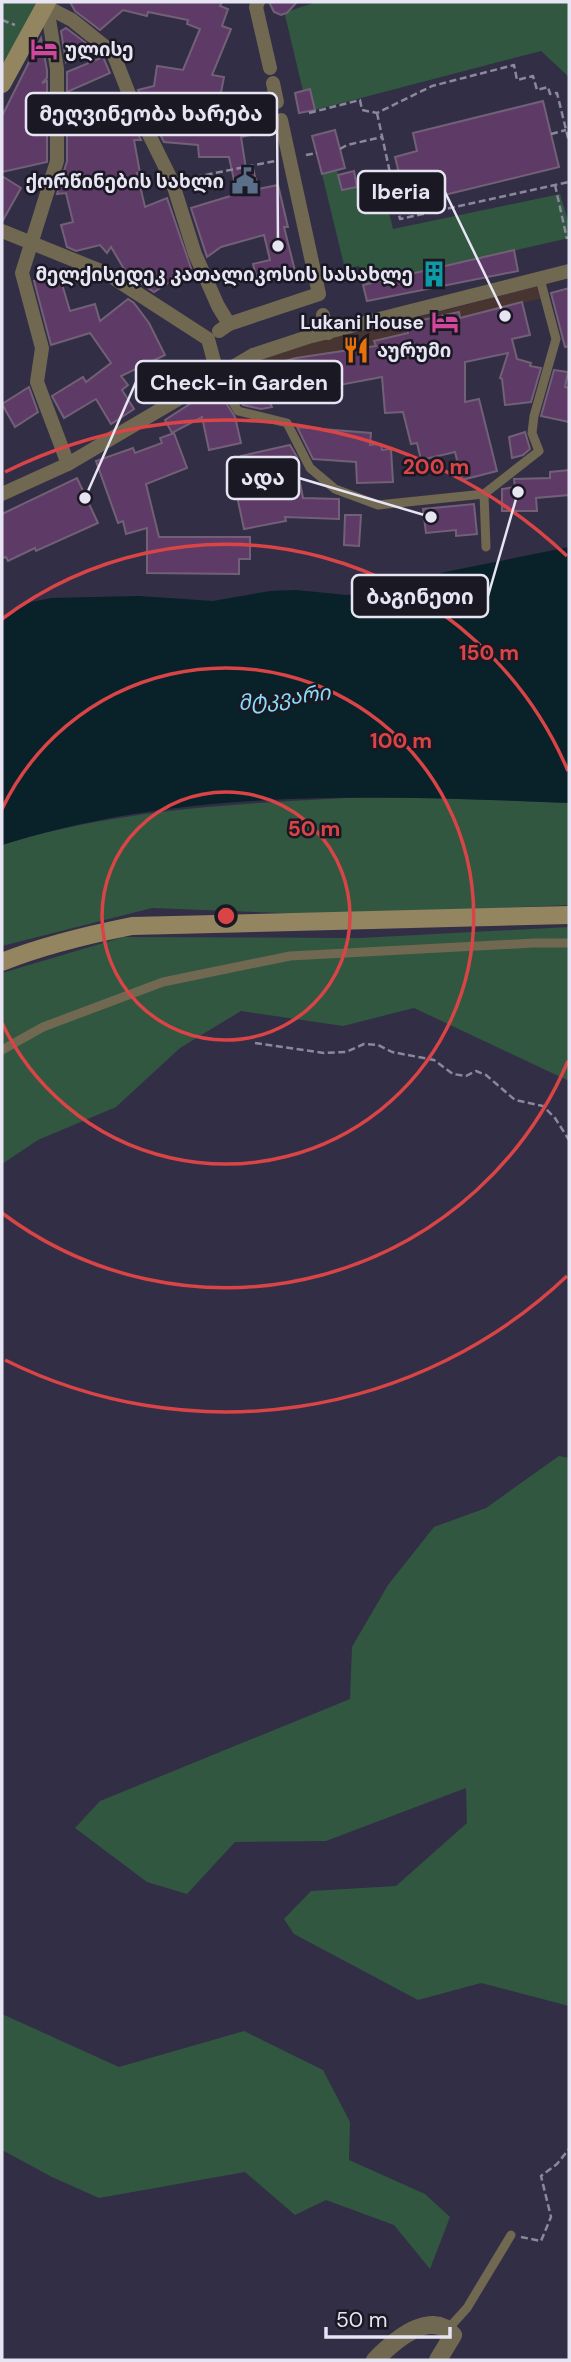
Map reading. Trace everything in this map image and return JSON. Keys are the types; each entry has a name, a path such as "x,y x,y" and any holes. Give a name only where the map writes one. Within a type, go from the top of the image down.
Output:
{"main road":[{"path":"2,84 46,4"},
{"path":"2,962 84,935 132,926 569,915"}],"street":[{"path":"258,2 256,7 270,68"},
{"path":"46,4 72,20 113,53 129,94 172,181 195,254 218,306 218,376"},
{"path":"46,4 57,69 57,161 22,273 42,348 37,382 68,464"},
{"path":"273,83 277,102"},
{"path":"281,120 328,332"},
{"path":"2,231 106,273 219,332 299,301 321,306"},
{"path":"2,494 68,464 253,355 328,332 569,271"},
{"path":"374,2360 419,2327 433,2323 453,2334 438,2360"}],"lane":[{"path":"218,376 238,411 287,423 310,468 335,489 378,505 484,494 540,451 532,433 534,416 556,339 540,279"},
{"path":"484,494 486,547"},
{"path":"2,1050 43,1027 163,982 290,956 569,943"},
{"path":"448,2329 467,2308 511,2235"}],"path":[{"path":"309,113 360,100 362,110 377,113 432,86 514,65 517,80 533,76 537,90 548,87 550,94 557,93 569,142"},
{"path":"377,113 400,219 569,182"},
{"path":"551,134 566,130"},
{"path":"340,149 382,137"},
{"path":"172,181 289,158"},
{"path":"390,173 399,170"},
{"path":"555,185 567,239"},
{"path":"283,274 285,279"},
{"path":"255,1043 324,1053 346,1052 364,1044 378,1045 392,1052 434,1060 453,1074 466,1076 476,1071 486,1075 515,1100 543,1106 555,1118 569,1140"},
{"path":"511,2235 541,2241 551,2217 541,2176 557,2164 569,2149"}],"shaded area":[{"path":"538,286 542,298 460,319 459,312 408,323 408,333 375,341 376,346 296,358 255,371 249,362 290,346 370,330"}],"green space":[{"path":"2,2 39,2 2,65"},
{"path":"317,2 569,2 569,77 541,51 315,110 303,91 285,15 289,11"},
{"path":"337,170 342,190 382,183 393,229 560,194 569,224 569,238 363,285 359,266 345,269 322,174"},
{"path":"346,798 569,803 569,905 336,915 152,908 2,946 2,845 44,833 129,816 215,806"},
{"path":"569,927 569,1081 414,1008 343,1026 241,1011 180,1048 116,1107 38,1140 2,1164 2,973 123,937 360,938"},
{"path":"559,1456 569,1458 569,2006 481,1983 418,2000 294,1934 284,1919 311,1891 396,1886 467,1823 466,1788 326,1841 235,1842 187,1894 147,1882 75,1828 100,1801 350,1699 352,1647 388,1585 434,1527 486,1508"},
{"path":"2,2014 119,2067 244,2031 323,2070 350,2122 349,2160 425,2194 450,2217 430,2269 394,2225 326,2200 295,2215 245,2172 99,2198 2,2150"}],"water":[{"name":"მტკვარი","path":"569,547 569,803 355,797 212,804 71,826 2,845 2,617 31,602 52,598 139,596 213,601 270,591 296,590 346,595 371,593 445,572"}],"building":[{"path":"70,2 222,2 220,6 228,9 222,26 231,29 212,75 224,77 217,113 270,108 273,130 241,137 246,169 253,168 258,189 278,185 288,227 284,227 295,271 257,280 253,264 270,260 264,235 221,247 207,257 191,208 237,194 229,157 199,157 198,145 164,142 138,90 154,86 157,66 183,70 200,29 187,24 188,20 148,12 147,16 123,10 100,30 75,11"},
{"path":"269,2 297,2 287,13 281,15 274,12"},
{"path":"66,28 86,43 66,62 61,31"},
{"path":"41,38 47,70 47,78 42,83 47,81 47,100 36,105 40,116 47,114 47,162 2,172 2,116"},
{"path":"103,57 110,73 67,92 67,72"},
{"path":"310,89 315,110 299,113 295,93"},
{"path":"105,99 112,110 124,106 141,140 134,140 140,173 137,173 145,207 167,198 191,268 154,292 127,274 111,247 107,253 100,245 76,251 67,247 61,225 73,222 66,193 57,194 67,161 67,109"},
{"path":"543,101 559,167 428,199 424,180 402,185 395,157 417,151 413,133"},
{"path":"335,130 345,168 322,174 312,136"},
{"path":"354,171 357,187 342,190 338,175"},
{"path":"2,176 21,188 2,222"},
{"name":"მელქისედეკ კათალიკოსის სასახლე","path":"514,250 518,271 367,301 363,285"},
{"path":"59,274 70,311 95,304 100,321 128,299 149,323 165,355 121,376 128,385 122,390 134,409 111,424 96,399 64,418 52,396 83,377 86,382 111,363 90,333 51,345 34,281"},
{"path":"569,288 569,346 565,347 551,293"},
{"path":"522,302 530,335 512,339 517,359 541,368 531,402 505,405 500,378 508,353 465,362 465,402 479,399 497,471 462,480 455,452 421,460 417,443 411,444 403,412 385,413 382,377 339,385 340,396 315,400 314,393 302,395 301,388 268,399 272,407 261,409 243,405 230,383 263,367 296,358 376,346 374,341 408,333 408,323 459,312 460,318"},
{"path":"554,370 568,372 565,387 569,388 569,422 541,416"},
{"path":"29,387 38,412 15,427 2,404"},
{"path":"218,390 235,417 241,443 209,450 202,417 172,433 165,420 196,400 197,402"},
{"path":"297,427 371,433 370,445 381,444 382,450 391,449 393,482 357,483 356,462 313,459"},
{"path":"525,432 530,449 523,455 512,458 509,437"},
{"path":"174,433 187,468 146,484 159,537 250,537 250,559 239,559 239,574 147,573 147,528 126,534 123,521 118,523 96,461 133,448 135,453 162,443 160,438"},
{"path":"290,445 297,457 303,498 339,499 339,519 285,517 286,521 244,529 237,496 246,494 241,456"},
{"path":"569,470 569,495 536,498 537,511 502,511 502,489 515,487 514,479 550,478 550,472"},
{"path":"77,478 98,523 36,551 35,548 8,561 6,557 2,558 2,514"},
{"path":"474,504 477,534 456,536 456,530 426,533 423,509"},
{"path":"345,515 361,515 359,546 344,545"}],"place":[{"name":"ულისე","path":"44,49"},
{"name":"ქორწინების სახლი","path":"245,181"},
{"name":"მეღვინეობა ხარება","path":"278,246"},
{"name":"მელქისედეკ კათალიკოსის სასახლე","path":"434,274"},
{"name":"Iberia","path":"505,316"},
{"name":"Lukani House","path":"445,322"},
{"name":"აურუმი","path":"356,350"},
{"name":"ბაგინეთი","path":"518,492"},
{"name":"Check-in Garden","path":"85,498"},
{"name":"ადა","path":"431,517"}]}
